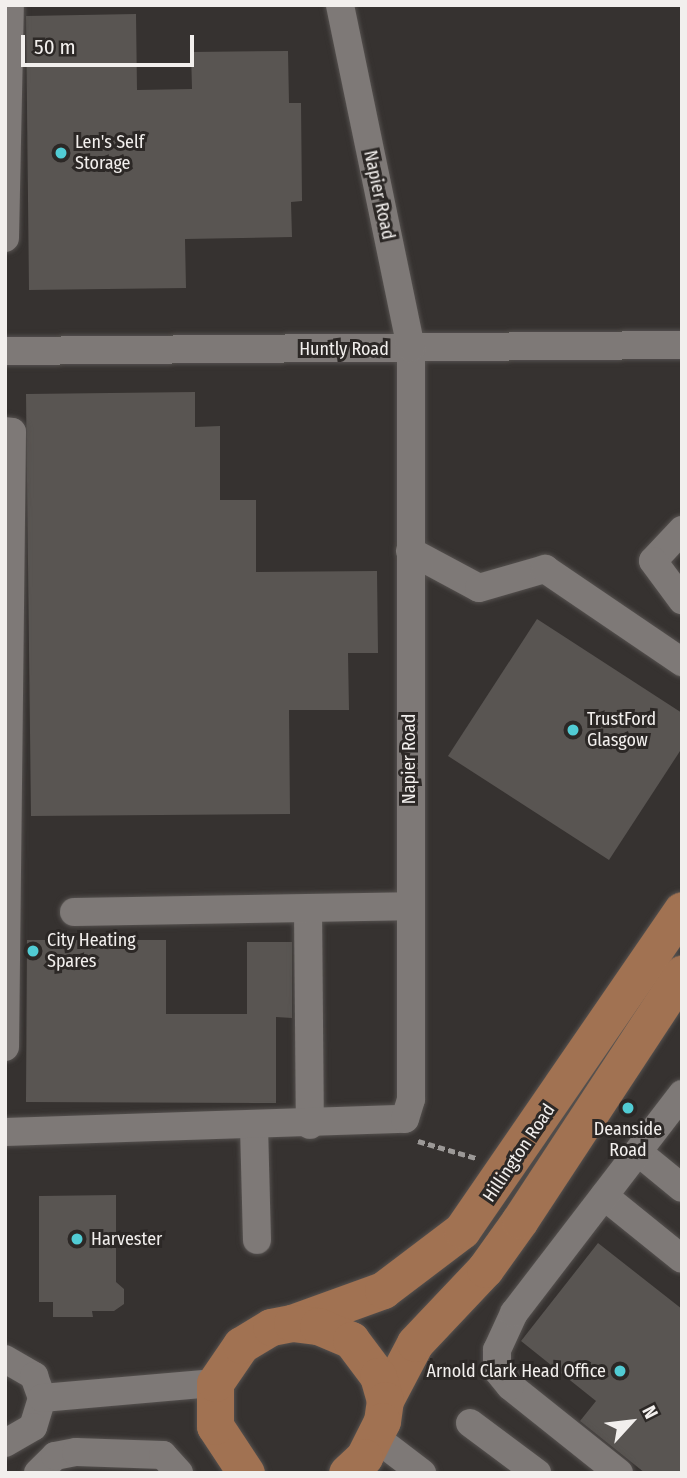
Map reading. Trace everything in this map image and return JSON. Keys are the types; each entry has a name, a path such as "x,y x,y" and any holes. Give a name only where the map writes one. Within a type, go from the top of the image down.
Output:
{"main road":[{"name":"Hillington Road","path":"215,1383 241,1345 292,1322 383,1290 413,1270 462,1230 511,1165 682,910"},
{"name":"Hillington Road","path":"376,1438 385,1400 415,1343 485,1269 682,973"},
{"path":"292,1322 318,1326 351,1340 370,1361 385,1400"},
{"path":"215,1383 215,1426 232,1465"},
{"path":"347,1473 376,1438"}],"street":[{"path":"5,238 10,5"},
{"name":"Napier Road","path":"340,5 411,348 408,906 411,1100 405,1119 382,1124"},
{"name":"Huntly Road","path":"5,351 682,345"},
{"path":"5,431 12,432 5,1048"},
{"path":"682,530 653,561 682,600"},
{"path":"410,551 479,588 545,569 682,662"},
{"path":"74,912 408,906"},
{"path":"308,908 310,1125"},
{"path":"619,1473 510,1386 497,1370 497,1350 514,1313 638,1152 679,1105"},
{"path":"5,1132 382,1124"},
{"path":"254,1126 257,1240"},
{"path":"638,1152 682,1188"},
{"path":"604,1196 682,1259"},
{"path":"5,1359 34,1376 42,1398 33,1427 5,1443"},
{"path":"42,1398 215,1383"},
{"path":"470,1423 537,1473"},
{"path":"376,1438 422,1473"},
{"path":"38,1473 55,1456 76,1452 163,1455 179,1473"}],"path":[{"path":"382,1124 436,1150 511,1165"}],"building":[{"path":"136,14 137,90 192,89 191,52 288,51 289,103 301,103 302,201 291,202 292,237 185,239 186,288 29,290 26,16"},
{"path":"195,392 195,427 220,426 220,500 256,500 256,572 377,571 378,653 348,653 349,710 289,710 290,814 31,816 26,394"},
{"name":"TrustFord Glasgow","path":"537,619 682,713 682,748 609,860 448,756"},
{"path":"27,940 166,940 166,1014 247,1014 247,942 292,942 292,1018 276,1017 276,1103 26,1102"},
{"name":"Harvester","path":"116,1195 116,1282 124,1289 124,1304 114,1311 92,1311 93,1317 53,1317 53,1302 39,1302 39,1196"},
{"name":"Arnold Clark Head Office","path":"598,1243 682,1309 682,1473 645,1473 580,1421 596,1401 521,1341"}],"place":[{"name":"Len's Self Storage","path":"61,153"},
{"name":"TrustFord Glasgow","path":"573,730"},
{"name":"City Heating Spares","path":"33,951"},
{"name":"Deanside Road","path":"628,1108"},
{"name":"Harvester","path":"77,1239"},
{"name":"Arnold Clark Head Office","path":"620,1371"}]}
